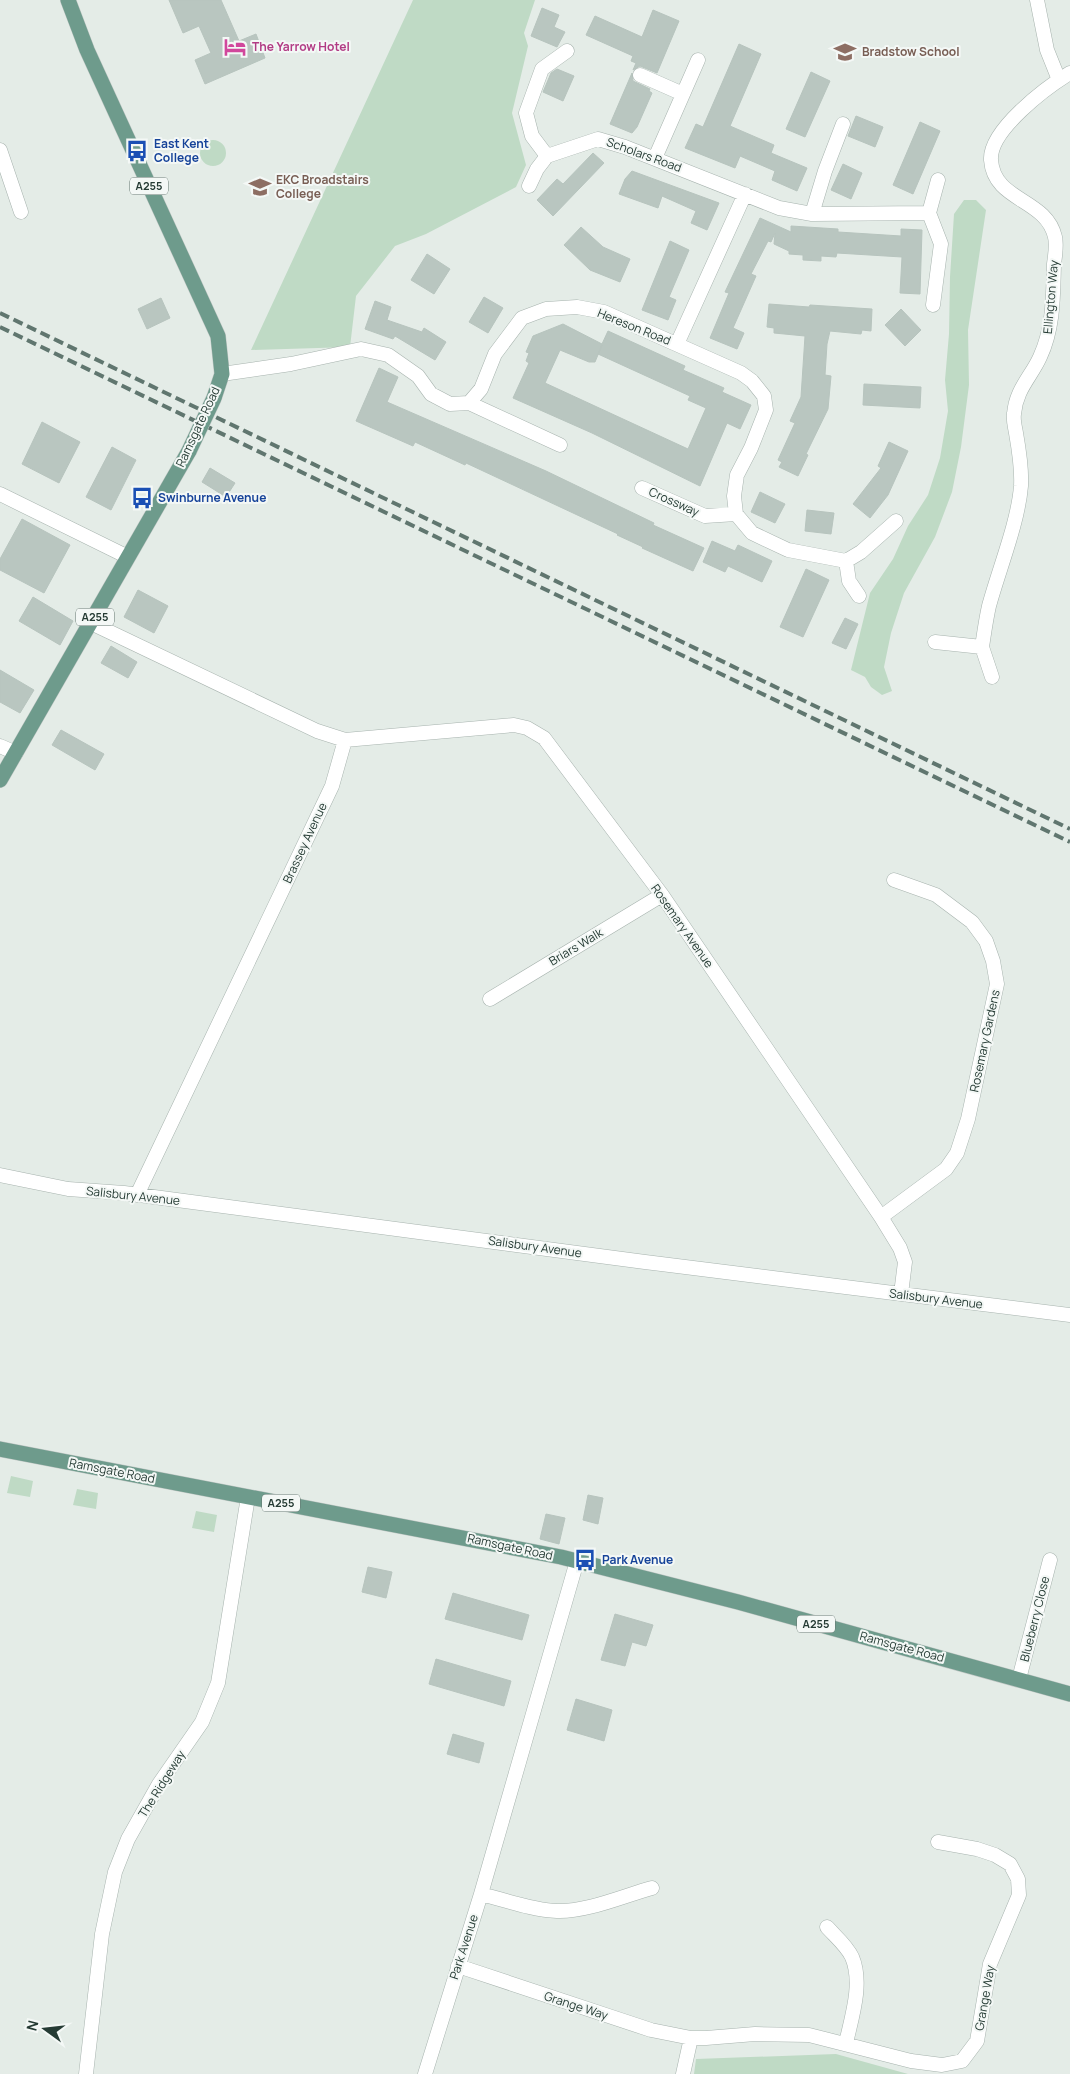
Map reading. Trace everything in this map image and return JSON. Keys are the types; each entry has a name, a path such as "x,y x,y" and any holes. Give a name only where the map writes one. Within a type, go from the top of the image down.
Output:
{"main road":[{"name":"Ramsgate Road","path":"0,780 92,623 189,451 214,398 222,374 218,336 87,50 68,0"},
{"name":"Ramsgate Road","path":"0,1449 451,1535 577,1561 738,1602 1070,1694"}],"street":[{"path":"1037,0 1047,50 1064,77"},
{"path":"529,186 537,169 547,156 532,136 526,113 542,69 567,51"},
{"path":"655,158 698,60"},
{"path":"640,76 683,94"},
{"name":"Ellington Way","path":"992,677 982,647 988,608 1012,531 1021,486 1014,414 1022,385 1040,358 1047,340 1052,317 1056,238 1048,218 1028,202 1010,194 998,184 991,160 995,144 1013,118 1035,98 1064,77"},
{"path":"812,214 825,171 844,124"},
{"name":"Scholars Road","path":"547,156 598,139 655,158 779,208 812,214 929,213"},
{"path":"0,150 21,212"},
{"path":"933,305 941,244 929,213 938,180"},
{"path":"677,344 744,194"},
{"name":"Hereson Road","path":"469,403 482,389 495,354 522,318 546,309 577,307 604,312 741,373 764,396 766,410 751,448 737,475 734,496 736,514"},
{"path":"222,374 291,364 361,349 388,355 418,376 431,394 450,404 469,403 560,445"},
{"name":"Crossway","path":"642,488 705,516 736,514"},
{"path":"0,494 128,557"},
{"path":"736,514 752,534 788,550 846,562 861,552 896,521"},
{"path":"846,562 849,581 859,596"},
{"path":"92,623 317,731 345,740"},
{"path":"935,642 982,647"},
{"name":"Rosemary Avenue","path":"345,740 514,725 527,728 544,738 662,895 881,1217 900,1248 905,1262 902,1294"},
{"name":"Brassey Avenue","path":"138,1195 332,786 345,740"},
{"path":"0,746 16,753"},
{"name":"Rosemary Gardens","path":"881,1217 946,1169 958,1153 964,1138 997,984 993,961 986,941 972,922 936,895 894,880"},
{"name":"Briars Walk","path":"490,999 662,895"},
{"name":"Salisbury Avenue","path":"0,1175 68,1189 138,1195 1070,1315"},
{"name":"The Ridgeway","path":"86,2074 102,1934 115,1872 128,1839 159,1784 202,1722 218,1683 248,1497"},
{"name":"Blueberry Close","path":"1019,1679 1051,1558"},
{"name":"Park Avenue","path":"425,2074 481,1894 577,1561"},
{"name":"Grange Way","path":"458,1966 651,2030 691,2038 755,2034 809,2035 910,2060 942,2065 962,2061 977,2041 990,1964 1019,1894 1018,1879 1010,1864 995,1855 977,1849 938,1842"},
{"path":"481,1894 530,1907 556,1911 575,1910 652,1888"},
{"path":"827,1927 851,1956 858,1974 854,2010 846,2043"},
{"path":"683,2074 691,2038"}],"green space":[{"path":"413,0 535,0 524,33 528,46 512,113 526,165 516,187 426,234 395,246 356,296 350,347 251,350"},
{"path":"213,140 222,144 226,153 222,162 213,166 204,162 200,153 204,144"},
{"path":"964,200 976,200 986,210 968,330 969,385 961,447 952,492 935,537 904,593 891,633 884,667 892,691 882,695 871,687 865,677 851,670 870,593 893,559 908,526 928,495 940,458 948,411 945,380 949,334 954,214"},
{"path":"11,1476 33,1481 30,1497 7,1493"},
{"path":"77,1489 98,1493 96,1509 73,1505"},
{"path":"196,1511 217,1515 214,1532 192,1528"},
{"path":"836,2054 908,2074 694,2074 696,2059"}],"building":[{"name":"The Yarrow Hotel","path":"169,0 221,0 239,41 256,34 265,58 205,84 195,60 211,53 199,26 183,33"},
{"path":"542,8 559,15 554,27 565,32 557,47 531,36"},
{"path":"653,10 679,21 657,73 640,66 633,70 636,63 631,61 633,56 586,35 595,16 642,37"},
{"path":"739,44 761,54 730,126 774,145 771,153 807,168 797,191 772,180 775,171 740,156 735,168 685,148 696,124 703,127"},
{"path":"557,69 574,76 563,101 543,92 551,73"},
{"path":"811,72 830,81 805,137 786,129"},
{"path":"632,73 633,81 650,89 649,91 652,93 637,127 632,133 610,124"},
{"path":"856,116 883,127 875,147 848,136"},
{"path":"920,122 940,131 913,194 893,185"},
{"path":"593,153 604,163 553,216 537,200 557,179 563,184"},
{"path":"843,164 862,173 851,199 831,190"},
{"path":"632,171 719,203 707,230 691,223 696,211 662,196 658,208 619,194 625,179"},
{"path":"760,218 791,232 791,226 838,229 838,232 901,236 901,229 922,230 920,294 900,293 902,257 837,253 836,257 821,256 821,261 803,260 803,255 789,254 789,251 774,244 775,233 771,242 768,241 751,274 756,276 733,328 744,333 737,349 710,338 729,293 725,292"},
{"path":"581,227 603,247 630,259 620,282 590,270 564,245"},
{"path":"670,241 689,250 669,297 676,300 668,320 642,310"},
{"path":"427,254 450,269 434,294 411,280"},
{"path":"484,297 503,308 488,333 469,322"},
{"path":"161,298 170,318 147,329 138,309"},
{"path":"375,301 391,307 387,320 422,332 424,328 446,342 435,360 395,336 393,339 365,329"},
{"path":"769,304 872,309 871,331 862,330 861,334 830,331 827,344 825,375 831,376 828,409 806,454 808,455 798,476 779,467 782,462 778,460 795,423 790,421 801,397 805,336 774,333 774,328 767,327"},
{"path":"901,309 921,330 905,346 885,325"},
{"path":"563,324 602,344 608,331 685,366 683,370 724,388 722,392 751,405 740,429 727,423 700,486 592,433 513,398 529,363 526,361 529,353 526,352 533,336","holes":["560,350 589,362 595,362 598,354 690,396 688,400 706,408 688,449 545,383"]},
{"path":"379,368 398,377 387,402 546,471 654,523 653,525 704,548 693,571 466,463 465,465 415,442 413,446 356,421"},
{"path":"864,384 921,387 920,408 863,405"},
{"path":"42,422 80,442 59,483 22,464"},
{"path":"889,442 908,451 888,495 870,518 853,504 881,468 878,466"},
{"path":"112,447 136,460 111,510 86,497"},
{"path":"210,468 235,483 226,497 202,482"},
{"path":"760,492 785,504 775,523 751,512"},
{"path":"807,510 834,513 831,534 805,531"},
{"path":"22,519 70,545 44,593 0,570 0,559"},
{"path":"712,541 735,551 738,545 772,561 762,582 728,566 725,572 703,562"},
{"path":"806,569 829,580 803,637 780,627"},
{"path":"138,590 168,606 154,633 124,617"},
{"path":"33,597 73,621 60,645 19,621"},
{"path":"845,618 858,624 846,649 832,643"},
{"path":"111,646 137,662 128,678 101,663"},
{"path":"0,670 34,690 20,713 0,702"},
{"path":"61,730 104,754 95,770 52,745"},
{"path":"588,1495 603,1498 598,1524 583,1520"},
{"path":"546,1514 565,1518 559,1544 540,1539"},
{"path":"368,1567 392,1572 386,1598 362,1592"},
{"path":"453,1593 529,1615 522,1640 445,1619"},
{"path":"615,1614 653,1625 646,1646 632,1642 625,1666 601,1660"},
{"path":"436,1659 511,1681 504,1706 429,1684"},
{"path":"576,1699 612,1710 604,1741 567,1730"},
{"path":"453,1734 484,1743 479,1763 447,1754"}],"railway":[{"path":"0,313 1070,829"},
{"path":"0,327 1070,842"}],"place":[{"name":"The Yarrow Hotel","path":"235,47"},
{"name":"Bradstow School","path":"845,52"},
{"name":"East Kent College","path":"137,151"},
{"name":"EKC Broadstairs College","path":"260,187"},
{"name":"Swinburne Avenue","path":"142,498"},
{"name":"Park Avenue","path":"585,1560"}]}
